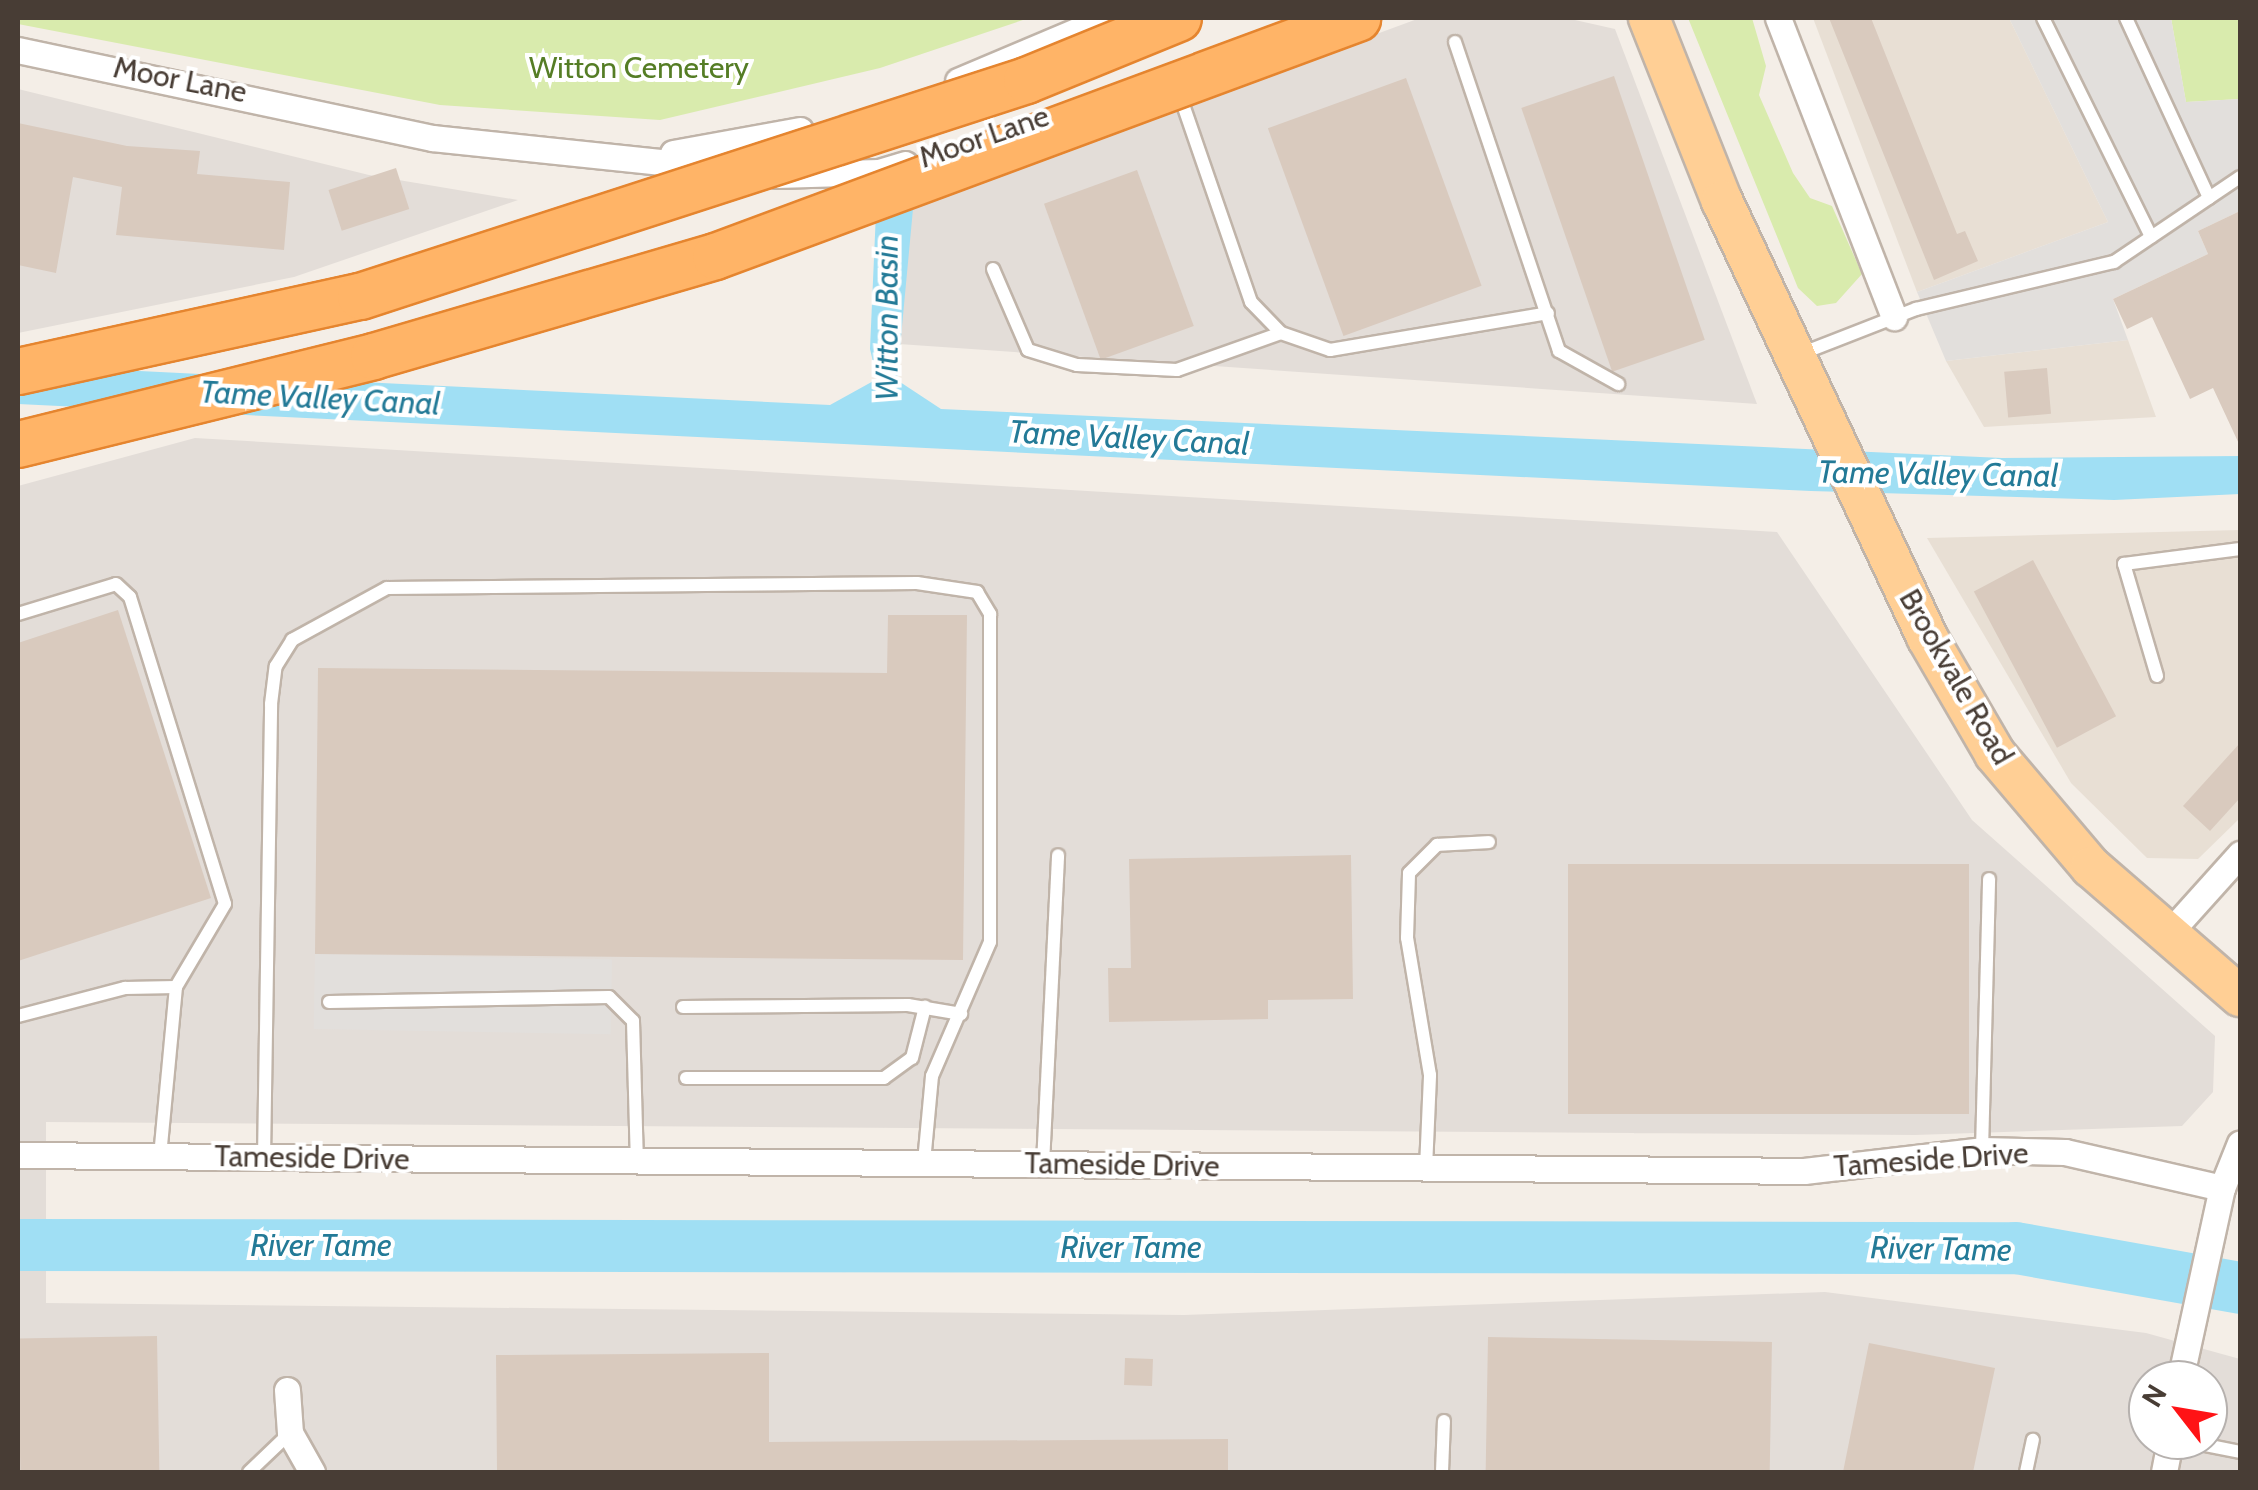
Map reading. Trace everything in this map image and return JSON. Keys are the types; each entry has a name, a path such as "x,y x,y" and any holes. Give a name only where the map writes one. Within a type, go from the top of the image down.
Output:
{"highway":[{"path":"18,370 360,296 1026,80 1178,18"},
{"path":"18,444 373,356 715,256 1357,18"}],"main road":[{"path":"1649,18 1722,201 1796,356"},
{"name":"Brookvale Road","path":"1796,356 1867,509 1994,754 2092,867 2240,996"}],"street":[{"name":"Moor Lane","path":"638,158 770,140 949,85 1107,18"},
{"name":"Moor Lane","path":"18,50 432,138 776,175 878,165 1172,74 1316,18"},
{"path":"1778,18 1894,317"},
{"path":"2168,934 2240,854"},
{"path":"2184,1360 2207,1245 2222,1188 2240,1146"},
{"name":"Tameside Drive","path":"18,1155 1804,1171 1982,1150 2065,1152 2222,1188"},
{"path":"287,1390 290,1433 312,1472"}],"lane":[{"path":"2043,18 2152,237"},
{"path":"2126,18 2210,198"},
{"path":"1455,42 1558,351 1618,384"},
{"path":"1172,74 1252,302 1281,333 1330,350 1548,313"},
{"path":"865,111 872,142"},
{"path":"1796,356 1894,317 2114,262 2240,177"},
{"path":"993,269 1028,350 1077,365 1177,370 1281,333"},
{"path":"2157,676 2124,564 2240,550"},
{"path":"264,1158 276,666 292,640 387,588 916,583 977,592 990,614 990,942 932,1076 924,1163"},
{"path":"18,614 116,584 130,597 225,904 176,987 160,1157"},
{"path":"1426,1168 1430,1075 1407,938 1409,873 1438,845 1489,842"},
{"path":"1042,1164 1058,855"},
{"path":"1982,1150 1990,879"},
{"path":"18,1016 125,988 176,987"},
{"path":"329,1002 609,996 633,1021 637,1161"},
{"path":"683,1007 924,1007 961,1014"},
{"path":"686,1078 884,1078 912,1058 924,1007"},
{"path":"1442,1472 1444,1420"},
{"path":"249,1472 290,1433"},
{"path":"2026,1472 2033,1440"}],"shaded area":[{"path":"1420,18 1566,18 1615,29 1757,404 899,344 901,209"},
{"path":"1813,18 2009,18 2108,222 1917,292"},
{"path":"2009,18 2171,18 2186,102 2240,99 2240,211 2198,231 2208,254 2113,299 2128,340 1946,361 1917,292 2108,222"},
{"path":"18,89 369,175 518,200 294,277 18,333"},
{"path":"2128,340 2156,417 1984,427 1946,361"},
{"path":"195,438 1777,532 1972,820 2215,1036 2213,1092 2182,1126 1915,1135 46,1122 46,1303 1184,1315 1825,1292 2146,1333 2240,1359 2240,1472 18,1472 18,486"},
{"path":"2240,530 2240,818 2198,859 2147,858 2071,783 1927,538"},
{"path":"315,954 612,959 611,1034 314,1029"}],"green space":[{"name":"Witton Cemetery","path":"18,18 1029,18 880,68 660,120 440,105 18,24"},
{"path":"1688,18 1752,18 1766,66 1759,95 1793,173 1810,198 1832,206 1862,274 1836,303 1817,306 1798,288"},
{"path":"2171,18 2240,18 2240,99 2186,102"}],"water":[{"path":"913,209 897,380 941,409 2002,458 2240,456 2240,494 2114,500 1811,491 18,404 18,365 830,405 877,379 870,349 876,212"}],"building":[{"path":"1829,18 1871,18 1957,234 1965,231 1978,261 1934,280"},
{"path":"1614,76 1705,340 1612,372 1521,108"},
{"path":"1406,78 1482,286 1343,336 1268,128"},
{"path":"18,123 127,146 200,151 197,174 290,182 284,250 116,235 122,187 73,177 56,273 18,265"},
{"path":"396,168 409,209 342,231 328,190"},
{"path":"1137,170 1194,326 1101,360 1044,204"},
{"path":"2240,211 2240,446 2213,388 2190,399 2152,317 2127,329 2113,299 2208,254 2198,231"},
{"path":"2047,368 2051,414 2008,418 2004,372"},
{"path":"2033,560 2116,716 2057,748 1974,591"},
{"path":"118,610 211,898 18,961 18,643"},
{"path":"888,615 967,615 963,960 315,954 318,668 887,673"},
{"path":"2240,743 2240,798 2210,831 2183,806"},
{"path":"1351,855 1353,999 1268,1000 1268,1019 1109,1022 1108,968 1131,968 1129,859"},
{"path":"1568,864 1969,864 1969,1114 1568,1114"},
{"path":"157,1336 159,1472 20,1472 18,1338"},
{"path":"1488,1337 1772,1342 1770,1472 1486,1472"},
{"path":"1869,1343 1995,1368 1973,1472 1843,1472"},
{"path":"769,1353 769,1442 1228,1439 1228,1472 497,1472 496,1355"},
{"path":"1125,1358 1153,1359 1152,1386 1124,1385"}],"waterway":[{"name":"River Tame","path":"18,1245 2016,1248 2240,1288"}],"water label":[{"name":"Witton Basin","path":"887,318"},
{"name":"Tame Valley Canal","path":"320,398"},
{"name":"Tame Valley Canal","path":"1129,438"},
{"name":"Tame Valley Canal","path":"1938,474"}]}
